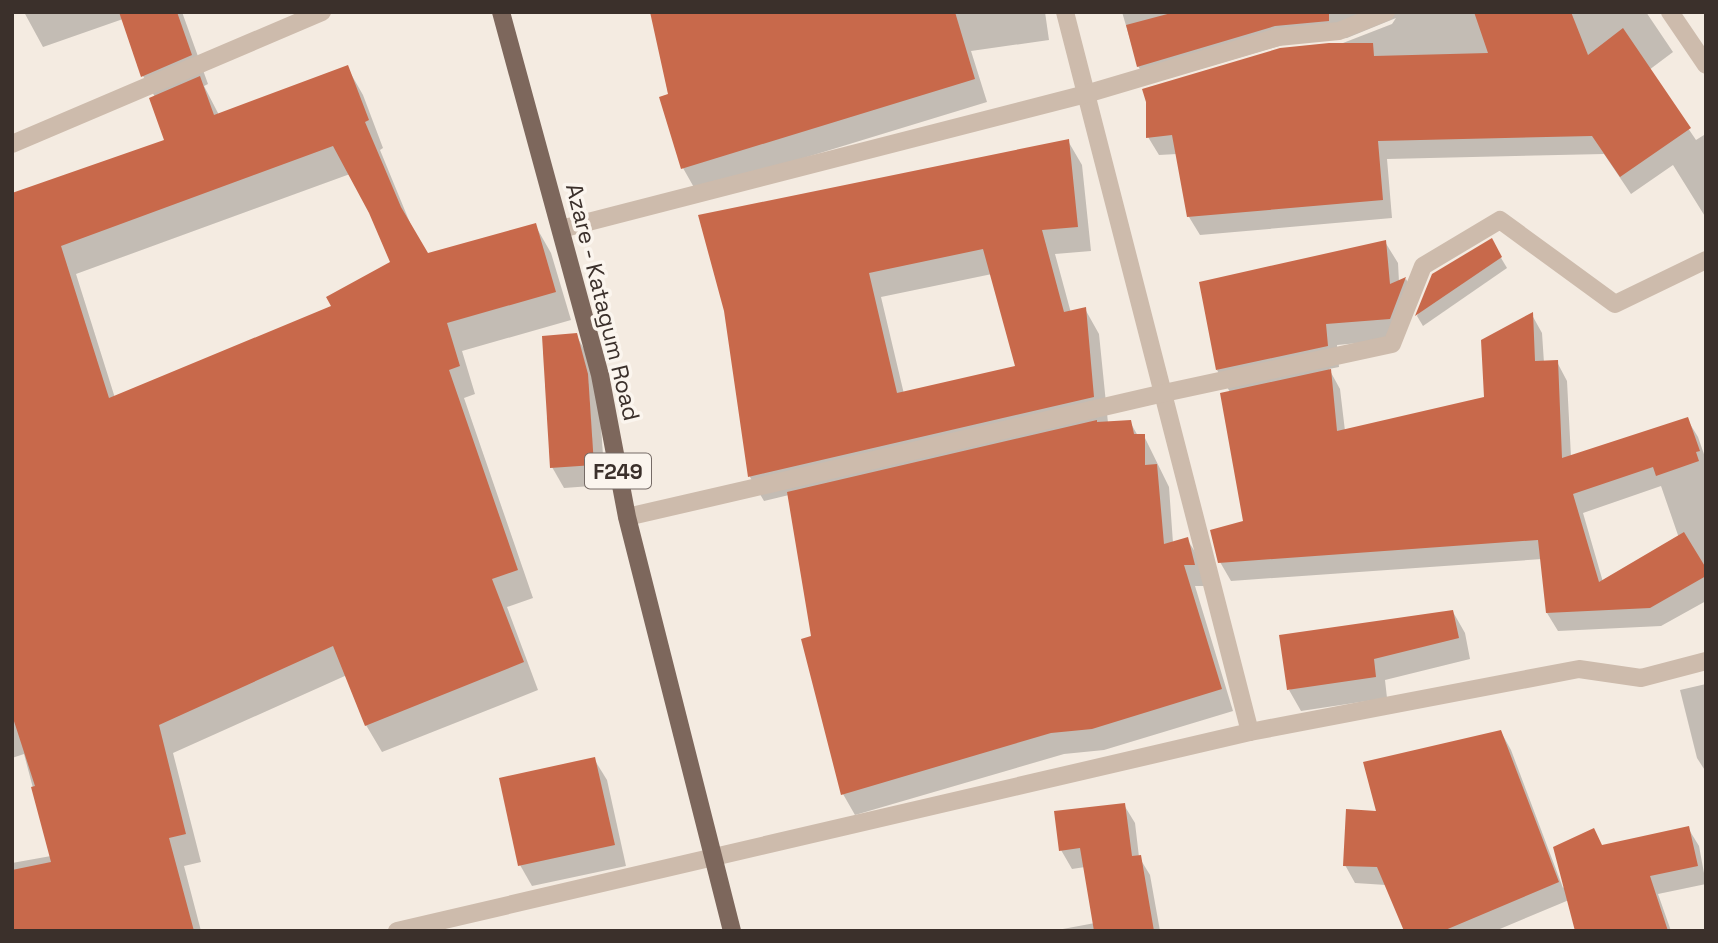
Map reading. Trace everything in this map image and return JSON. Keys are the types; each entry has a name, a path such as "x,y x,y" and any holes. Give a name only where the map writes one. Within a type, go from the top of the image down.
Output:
{"main road":[{"name":"Azare - Katagum Road","path":"501,12 600,375 627,517 732,931"}],"street":[{"path":"12,144 322,12"},
{"path":"1065,12 1250,732"},
{"path":"561,229 1086,94 1278,37 1339,31 1386,12"},
{"path":"1670,12 1706,65"},
{"path":"627,517 1164,393 1392,344 1423,266 1500,220 1615,304 1706,260"},
{"path":"397,931 1250,732 1579,669 1641,678 1706,661"}],"building":[{"path":"119,12 177,12 192,55 141,77"},
{"path":"650,12 955,12 975,79 681,169 659,97 668,94"},
{"path":"1175,12 1329,12 1329,21 1275,26 1137,67 1126,25"},
{"path":"1474,12 1571,12 1588,55 1623,28 1691,128 1620,177 1592,136 1378,141 1383,200 1187,217 1172,135 1146,138 1146,102 1142,89 1280,48 1329,43 1373,43 1374,56 1488,53"},
{"path":"348,65 369,120 365,122 401,207 428,253 536,223 556,292 447,323 460,366 449,370 518,570 492,579 524,662 365,726 333,646 159,725 186,834 169,838 194,931 12,931 12,870 51,862 31,787 35,786 12,715 12,193 164,140 149,98 200,76 214,115","holes":["333,146 369,213 390,262 326,297 331,306 109,398 61,246"]},
{"path":"1069,139 1078,227 1042,230 1064,312 1086,307 1094,397 748,477 724,311 698,215","holes":["983,249 1015,366 897,393 869,273"]},
{"path":"1492,238 1502,257 1415,316 1432,274"},
{"path":"1386,240 1390,284 1406,277 1390,319 1326,324 1328,346 1216,370 1199,282"},
{"path":"1533,312 1535,361 1558,360 1562,458 1688,417 1700,451 1696,452 1699,461 1656,476 1653,467 1573,494 1599,582 1684,532 1706,568 1706,576 1650,608 1546,613 1538,540 1218,563 1210,530 1243,521 1220,393 1331,369 1337,431 1484,397 1481,340"},
{"path":"577,333 588,374 594,465 550,468 542,336"},
{"path":"1097,420 1131,420 1134,434 1145,434 1145,465 1157,464 1164,544 1188,537 1195,565 1184,565 1222,689 1092,729 1051,733 841,795 801,639 811,636 787,492"},
{"path":"1453,610 1459,638 1374,659 1376,677 1287,690 1279,635"},
{"path":"1501,730 1559,882 1443,931 1404,931 1377,867 1343,866 1346,809 1376,811 1363,762"},
{"path":"595,757 615,845 518,866 499,778"},
{"path":"1125,803 1132,856 1141,855 1154,931 1094,931 1080,848 1059,851 1054,811"},
{"path":"1689,826 1698,866 1650,876 1668,931 1575,931 1553,847 1594,828 1602,845"}]}
